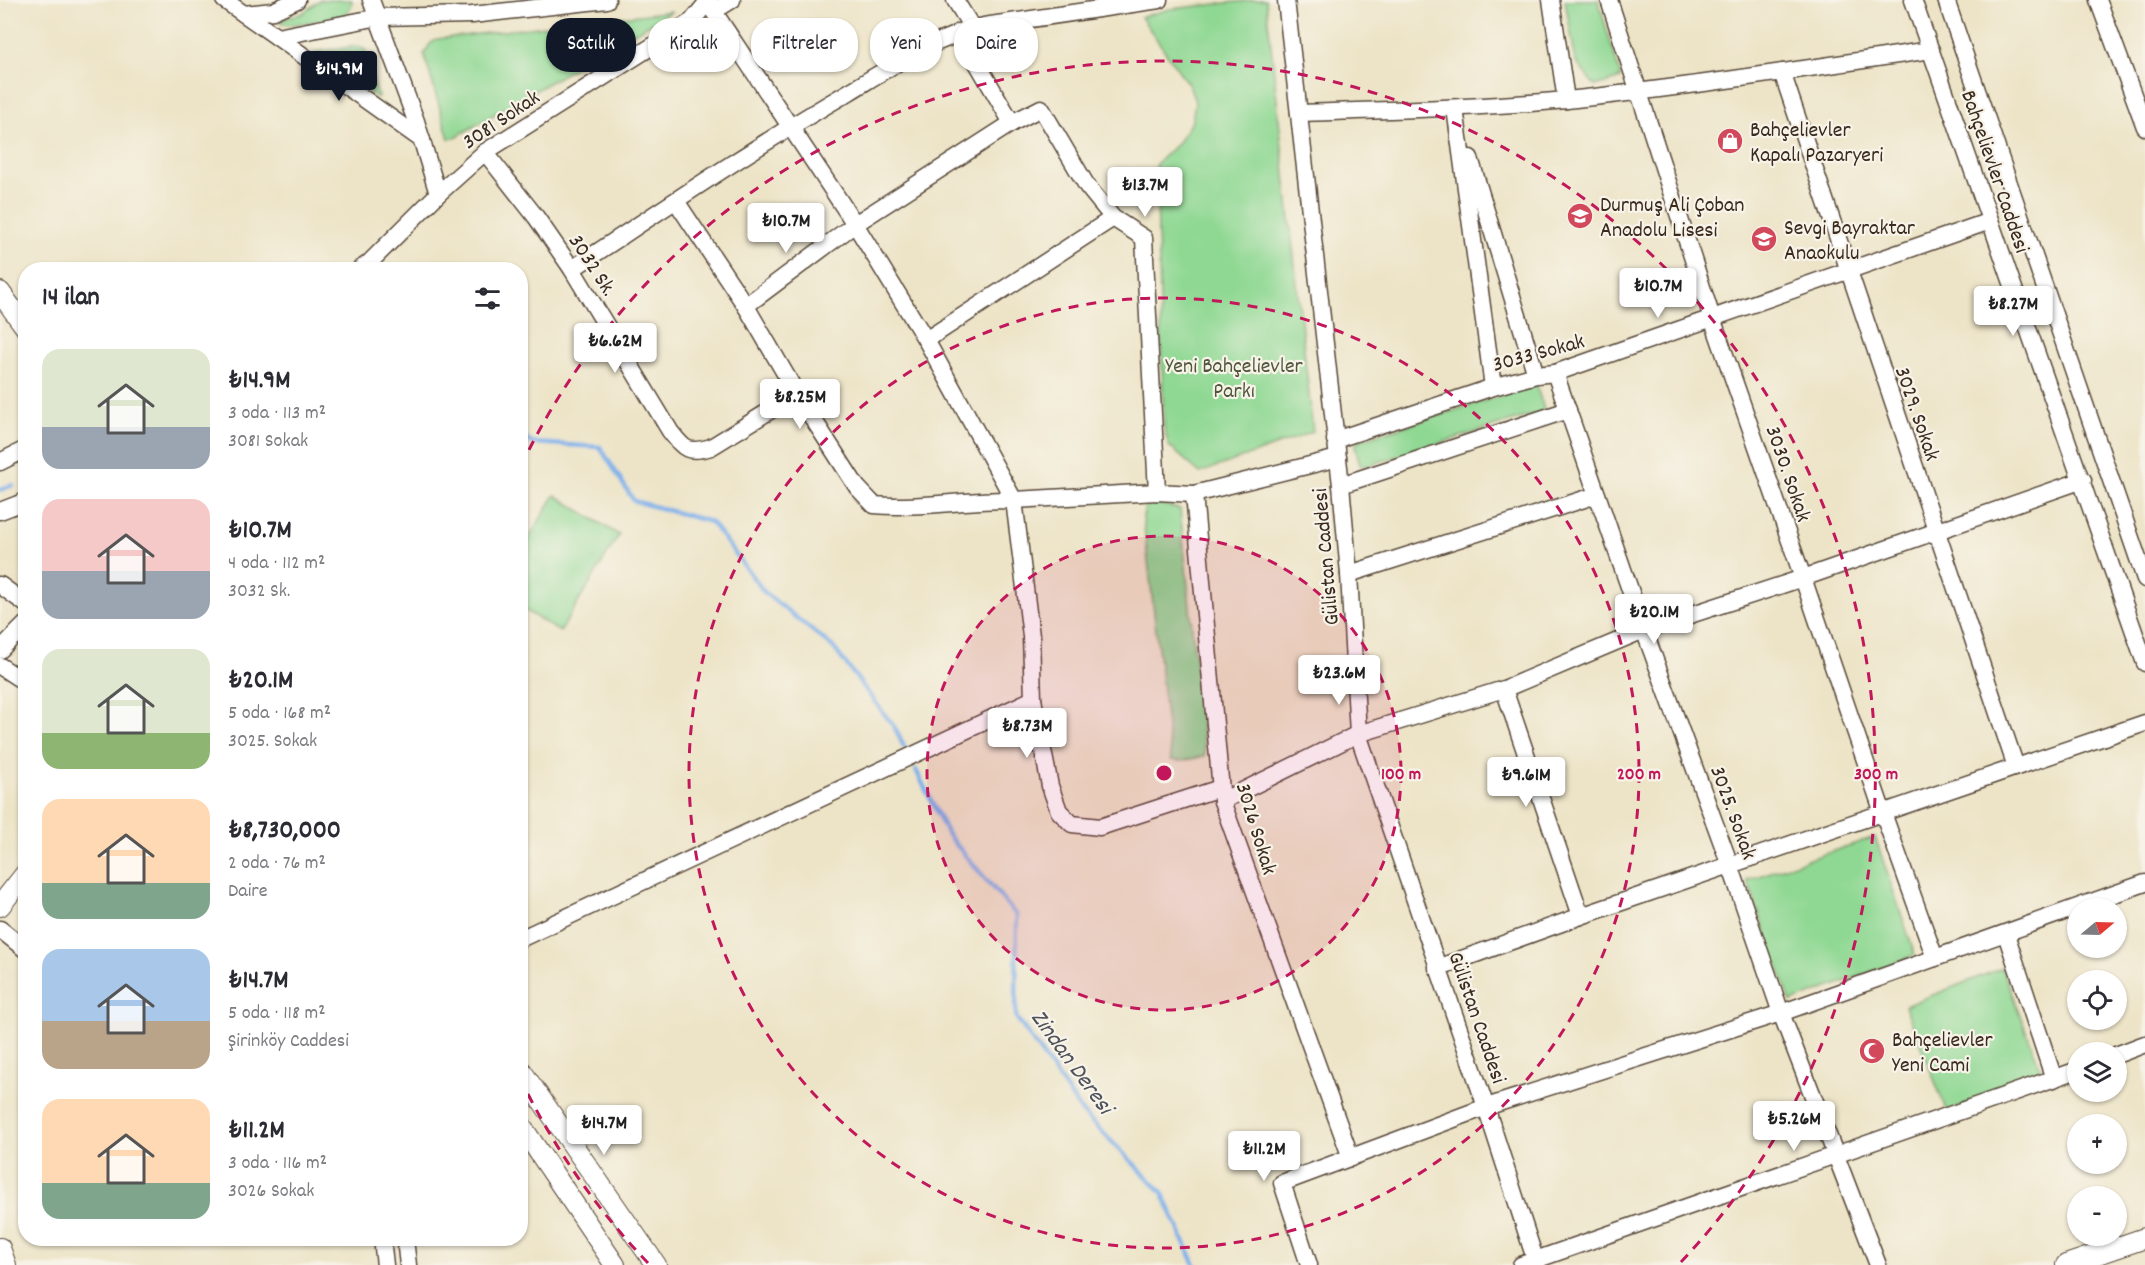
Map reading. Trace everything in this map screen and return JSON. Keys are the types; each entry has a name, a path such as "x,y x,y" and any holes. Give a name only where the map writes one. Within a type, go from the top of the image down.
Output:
{"main road":[{"path":"0,292 18,317"},
{"path":"0,906 18,883"},
{"path":"528,1081 656,1265"},
{"path":"528,1136 615,1265"},
{"path":"2066,1265 2145,1238"},
{"path":"0,1248 6,1265"}],"street":[{"path":"224,0 422,140"},
{"path":"244,14 273,11 297,0"},
{"path":"371,0 422,140 438,194"},
{"path":"277,37 379,17 472,15 607,0"},
{"name":"3081 Sokak","path":"368,262 485,152 692,21 709,3 732,0"},
{"path":"955,0 962,18"},
{"path":"1038,19 1159,0"},
{"name":"Gülistan Caddesi","path":"1286,0 1341,485 1349,574 1358,734 1486,1107 1531,1263"},
{"path":"1551,0 1566,100"},
{"name":"3030. Sokak","path":"1609,0 1712,318 1935,958"},
{"name":"Bahçelievler Caddesi","path":"1913,0 2083,480 2145,663"},
{"name":"Bahçelievler Caddesi","path":"1946,0 2145,579"},
{"path":"2098,0 2145,127"},
{"path":"709,3 855,224 926,340 1014,500 1031,636 1033,699 1050,786 1059,811 1072,824 1100,827 1221,795 1358,734 1504,689 1644,630 1803,578 2083,480"},
{"path":"572,269 789,126 925,48 954,35"},
{"path":"1299,113 1455,108 1566,100 1931,50"},
{"path":"987,72 1012,123"},
{"name":"3029. Sokak","path":"1782,72 2016,767"},
{"path":"747,308 748,304 855,224 1012,123 1041,108 1087,186 1113,218 1144,238 1156,492"},
{"path":"1455,108 1536,375"},
{"path":"1455,108 1493,387"},
{"name":"3032 Sk.","path":"485,152 536,217 572,269 682,447 695,452 711,447 797,394"},
{"path":"676,201 747,308 797,394 857,487 874,505 896,507 980,499 1014,500 1156,492 1194,494 1338,458"},
{"path":"926,340 1113,218"},
{"name":"3033 Sokak","path":"1335,440 1493,387 1536,375 1555,373 1990,221"},
{"name":"3025. Sokak","path":"1555,373 1781,1013 1878,1265"},
{"path":"1341,485 1568,410"},
{"path":"0,462 18,453"},
{"name":"3026 Sokak","path":"1194,494 1221,795 1351,1158"},
{"path":"1349,574 1597,495"},
{"path":"0,511 18,504"},
{"path":"0,585 18,598"},
{"path":"0,650 18,632"},
{"path":"0,666 18,678"},
{"path":"1504,689 1581,916"},
{"path":"528,935 1033,699"},
{"path":"1437,968 1581,916 2145,723"},
{"path":"1309,1265 1282,1183 1486,1107 1781,1013 2145,883"},
{"path":"0,929 18,944"},
{"path":"2006,934 2054,1079"},
{"path":"2127,1051 2145,1044"},
{"path":"1531,1263 2067,1074"},
{"path":"383,1246 385,1265"},
{"path":"406,1246 408,1265"}],"green space":[{"path":"320,0 352,0 348,11 338,18 289,25 281,24 281,20 301,14"},
{"name":"Yeni Bahçelievler Parkı","path":"1266,0 1313,432 1200,473 1169,446 1164,429 1156,164 1177,144 1192,121 1195,102 1190,87 1141,17 1170,9"},
{"path":"1565,0 1598,0 1621,78 1595,86 1576,62"},
{"path":"672,11 660,18 648,18 648,25 636,32 636,18 613,18"},
{"path":"546,26 546,72 567,72 449,139 424,54 430,44 437,39"},
{"path":"356,46 365,50 378,97 316,55 315,52"},
{"path":"1536,385 1544,409 1541,412 1366,466 1360,465 1355,445 1360,440"},
{"path":"555,495 619,535 560,632 528,612 528,539"},
{"path":"1151,502 1180,509 1205,756 1182,761 1171,760 1143,517 1145,507"},
{"path":"1875,837 1915,955 1791,1002 1747,880"},
{"path":"2002,968 2043,1075 1947,1112 1905,1006"}],"waterway":[{"name":"Zindan Deresi","path":"528,440 532,443 600,447 634,501 711,522 765,593 833,647 895,728 904,747"},
{"path":"0,490 13,485"},
{"name":"Zindan Deresi","path":"916,770 948,835 1017,916 1016,1017 1083,1113 1162,1192 1195,1265"}],"place":[{"name":"Bahçelievler Kapalı Pazaryeri","path":"1730,141"},
{"name":"Durmuş Ali Çoban Anadolu Lisesi","path":"1580,216"},
{"name":"Sevgi Bayraktar Anaokulu","path":"1764,239"},
{"name":"Bahçelievler Yeni Cami","path":"1872,1051"}]}
